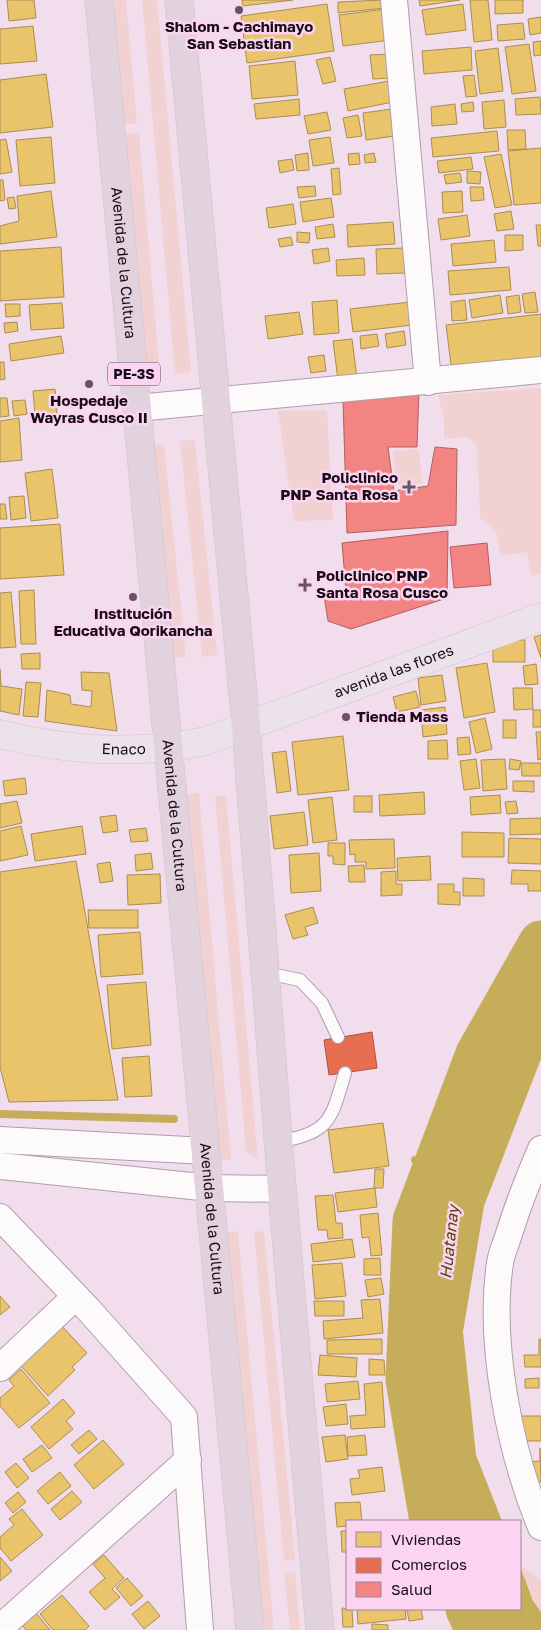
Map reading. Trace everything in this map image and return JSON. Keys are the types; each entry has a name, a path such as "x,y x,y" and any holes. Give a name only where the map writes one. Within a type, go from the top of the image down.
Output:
{"highway":[{"name":"Avenida de la Cultura","path":"99,0 250,1630"},
{"path":"179,0 218,402 320,1630"}],"main road":[{"name":"avenida las flores","path":"246,727 541,617"},
{"name":"Enaco","path":"0,734 24,740 95,750 169,749 206,741 246,727"}],"street":[{"path":"394,0 428,382"},
{"path":"137,408 218,402 541,370"},
{"path":"0,1140 206,1151"},
{"path":"541,1149 520,1202 500,1262 496,1328 505,1402 525,1484 541,1528"},
{"path":"0,1166 210,1188 282,1189"},
{"path":"0,1217 184,1417 200,1630"},
{"path":"0,1368 76,1298"},
{"path":"0,1628 188,1460"}],"lane":[{"path":"266,973 300,980 322,1003 338,1037"},
{"path":"278,1142 303,1138 320,1129 333,1114 345,1073"}],"shaded area":[{"path":"110,0 126,0 137,123 120,125"},
{"path":"142,0 157,0 191,372 175,374"},
{"path":"139,133 160,375 143,378 122,135"},
{"path":"541,388 541,573 531,576 527,552 501,556 496,532 480,518 477,446 468,437 444,439 444,418 438,395"},
{"path":"327,410 333,520 294,521 278,411"},
{"path":"195,440 217,655 202,657 180,441"},
{"path":"164,444 186,657 171,658 150,445"},
{"path":"419,449 422,483 396,485 393,451"},
{"path":"199,793 231,1160 216,1160 186,795"},
{"path":"226,795 258,1160 246,1151 215,796"},
{"path":"238,1231 274,1630 260,1630 221,1234"},
{"path":"264,1231 295,1560 284,1561 254,1232"},
{"path":"521,1566 541,1580 541,1612 533,1601"},
{"path":"295,1572 300,1630 290,1630 284,1574"},
{"path":"449,1610 468,1610 478,1630 450,1630"}],"water":[{"name":"Huatanay","path":"541,943 541,1059 484,1206 463,1332 476,1455 502,1520 432,1520 408,1380 415,1221 478,1054"},
{"path":"521,1569 533,1601 541,1612 541,1630 478,1630 468,1610 521,1610"}],"building: Viviendas":[{"path":"7,0 34,0 36,18 9,21"},
{"path":"242,0 293,0 243,6"},
{"path":"383,0 385,8 338,13 338,2"},
{"path":"419,0 460,0 420,6"},
{"path":"470,0 488,0 492,40 474,42"},
{"path":"495,0 523,0 523,13 495,14"},
{"path":"327,4 334,51 247,63 241,16"},
{"path":"463,4 466,30 426,35 422,10"},
{"path":"386,9 391,40 343,46 339,15"},
{"path":"541,17 541,33 530,35 528,19"},
{"path":"523,23 525,39 498,41 497,25"},
{"path":"33,26 37,61 0,64 0,29"},
{"path":"541,41 541,55 534,56 533,42"},
{"path":"529,44 536,91 512,94 505,47"},
{"path":"471,47 472,70 424,74 422,51"},
{"path":"498,48 503,91 480,94 475,51"},
{"path":"390,54 393,78 373,79 370,55"},
{"path":"330,57 336,81 323,84 316,60"},
{"path":"295,61 298,95 252,99 249,66"},
{"path":"46,74 53,127 0,133 0,80"},
{"path":"474,75 477,96 466,97 463,76"},
{"path":"389,81 393,102 348,111 344,89"},
{"path":"540,97 541,114 516,115 515,99"},
{"path":"299,99 300,115 256,119 254,104"},
{"path":"504,100 506,127 484,129 482,102"},
{"path":"473,102 474,111 462,112 461,104"},
{"path":"455,104 457,124 432,126 431,107"},
{"path":"392,109 395,136 366,140 363,113"},
{"path":"327,112 331,130 308,134 304,116"},
{"path":"358,115 362,136 347,138 343,118"},
{"path":"507,130 525,130 526,149 508,150"},
{"path":"497,131 499,151 433,157 431,138"},
{"path":"51,137 55,183 20,186 16,140"},
{"path":"330,137 334,163 313,166 309,140"},
{"path":"6,139 12,172 0,174 0,140"},
{"path":"541,148 541,203 514,205 508,151"},
{"path":"308,153 309,170 297,171 295,155"},
{"path":"359,153 360,164 349,165 348,154"},
{"path":"374,153 376,162 365,163 364,155"},
{"path":"501,154 512,205 495,208 484,157"},
{"path":"471,157 473,169 439,173 437,161"},
{"path":"292,159 294,170 280,173 278,161"},
{"path":"339,168 341,194 333,195 331,169"},
{"path":"467,171 481,172 480,184 467,183"},
{"path":"460,173 462,182 446,184 444,175"},
{"path":"0,180 3,180 5,200 0,201"},
{"path":"315,186 316,196 299,198 297,187"},
{"path":"470,187 483,187 484,200 471,201"},
{"path":"51,191 57,237 0,244 0,226 19,221 17,196"},
{"path":"462,191 463,212 443,213 442,192"},
{"path":"14,197 16,208 9,209 7,198"},
{"path":"331,198 334,217 303,222 300,202"},
{"path":"293,204 296,224 269,228 266,208"},
{"path":"511,211 514,229 497,231 494,214"},
{"path":"467,215 470,236 441,240 438,219"},
{"path":"393,222 395,244 348,247 347,225"},
{"path":"333,224 335,237 317,239 315,227"},
{"path":"536,225 541,225 541,246 538,246"},
{"path":"297,232 310,233 309,243 297,242"},
{"path":"505,235 523,235 523,250 505,251"},
{"path":"291,237 293,245 280,247 278,239"},
{"path":"494,240 496,262 453,266 451,244"},
{"path":"61,247 64,297 0,301 0,251"},
{"path":"328,248 330,261 314,264 312,250"},
{"path":"404,248 405,273 377,274 376,249"},
{"path":"364,258 365,275 337,276 336,260"},
{"path":"509,267 511,290 450,295 448,271"},
{"path":"535,292 538,312 525,313 522,294"},
{"path":"500,295 503,313 472,318 469,300"},
{"path":"519,295 521,312 508,314 506,297"},
{"path":"337,300 339,333 314,335 312,302"},
{"path":"465,300 467,320 452,321 451,302"},
{"path":"410,302 412,325 353,332 350,309"},
{"path":"62,303 64,328 31,330 29,305"},
{"path":"5,304 20,304 20,316 6,317"},
{"path":"299,312 303,334 268,339 265,316"},
{"path":"541,314 541,364 452,372 446,325"},
{"path":"17,322 18,331 5,333 4,323"},
{"path":"404,331 406,345 387,348 385,334"},
{"path":"377,334 379,346 361,349 360,336"},
{"path":"61,336 64,353 11,361 9,344"},
{"path":"352,339 358,386 339,388 333,341"},
{"path":"324,355 326,371 311,373 308,357"},
{"path":"0,362 4,362 5,379 0,380"},
{"path":"55,389 57,413 35,415 33,391"},
{"path":"0,398 7,398 9,416 0,417"},
{"path":"25,400 27,414 14,416 12,401"},
{"path":"19,418 22,460 0,462 0,421"},
{"path":"52,469 58,518 31,521 25,473"},
{"path":"24,496 26,518 11,520 9,497"},
{"path":"0,504 5,504 7,519 0,519"},
{"path":"60,524 64,575 0,579 0,528"},
{"path":"34,590 36,644 21,644 19,591"},
{"path":"11,592 16,647 0,648 0,593"},
{"path":"541,635 541,658 534,637"},
{"path":"493,640 525,640 525,662 493,662"},
{"path":"40,653 40,669 22,669 21,654"},
{"path":"487,663 495,712 464,718 456,668"},
{"path":"536,664 538,684 525,685 523,666"},
{"path":"0,669 1,686 22,689 19,715 0,711"},
{"path":"81,672 109,673 117,731 45,721 47,690 70,695 71,704 91,707 92,691 82,690"},
{"path":"442,675 446,701 421,705 418,678"},
{"path":"26,682 41,683 38,717 23,716"},
{"path":"513,688 532,688 533,709 514,710"},
{"path":"416,691 420,707 397,712 393,697"},
{"path":"445,707 447,734 423,737 421,710"},
{"path":"533,710 541,710 541,727 533,727"},
{"path":"485,718 492,749 476,753 469,722"},
{"path":"503,720 516,720 516,738 503,738"},
{"path":"536,732 541,732 541,759 538,760"},
{"path":"343,736 349,790 298,795 292,742"},
{"path":"469,737 471,754 458,755 457,738"},
{"path":"447,740 448,759 428,759 428,741"},
{"path":"286,751 291,791 277,793 272,753"},
{"path":"476,759 480,788 464,790 460,761"},
{"path":"505,759 507,789 483,791 481,760"},
{"path":"510,759 521,761 519,770 509,769"},
{"path":"521,763 541,763 541,776 522,776"},
{"path":"25,778 27,794 5,796 3,781"},
{"path":"513,781 534,781 534,792 513,791"},
{"path":"424,792 425,814 380,816 379,795"},
{"path":"500,795 501,813 471,815 470,797"},
{"path":"354,796 372,796 372,812 354,812"},
{"path":"332,797 337,840 313,843 308,800"},
{"path":"17,801 22,823 0,828 0,804"},
{"path":"516,801 518,813 507,814 505,802"},
{"path":"304,812 308,845 274,849 270,816"},
{"path":"116,815 118,831 103,833 100,817"},
{"path":"541,818 541,834 510,835 510,819"},
{"path":"21,826 28,855 0,861 0,831"},
{"path":"82,826 86,854 35,861 31,834"},
{"path":"146,828 148,841 131,842 129,830"},
{"path":"462,832 504,833 504,857 462,857"},
{"path":"509,838 541,839 541,864 508,863"},
{"path":"394,839 395,868 366,869 366,862 355,862 355,854 350,855 349,840"},
{"path":"328,843 345,843 345,865 333,864 333,856 328,856"},
{"path":"151,853 153,869 136,871 135,855"},
{"path":"319,853 321,891 291,893 289,855"},
{"path":"430,856 431,880 398,881 397,858"},
{"path":"76,861 118,1100 9,1102 0,1067 0,872"},
{"path":"110,862 113,881 100,883 97,864"},
{"path":"364,865 365,882 349,882 348,866"},
{"path":"512,870 541,871 541,891 528,891 528,884 511,884"},
{"path":"396,871 396,884 402,884 402,895 381,896 381,872"},
{"path":"160,874 161,903 128,905 127,875"},
{"path":"463,878 484,879 484,896 463,896"},
{"path":"438,884 454,884 454,892 460,892 460,905 438,904"},
{"path":"313,907 318,923 305,927 308,935 293,939 285,915"},
{"path":"88,910 138,910 138,928 89,928"},
{"path":"140,932 143,974 101,977 98,935"},
{"path":"146,982 151,1045 112,1049 107,985"},
{"path":"149,1056 152,1096 125,1097 122,1058"},
{"path":"383,1123 389,1166 334,1173 328,1130"},
{"path":"375,1169 384,1169 383,1188 374,1188"},
{"path":"375,1188 377,1207 338,1212 335,1193"},
{"path":"333,1195 336,1223 342,1223 343,1238 328,1239 327,1230 318,1230 315,1196"},
{"path":"378,1213 382,1255 371,1256 369,1237 362,1238 360,1215"},
{"path":"352,1239 355,1257 313,1262 311,1244"},
{"path":"380,1258 381,1275 364,1275 364,1259"},
{"path":"342,1263 346,1296 315,1299 312,1265"},
{"path":"381,1278 384,1294 368,1297 365,1280"},
{"path":"0,1296 10,1307 0,1315"},
{"path":"380,1299 383,1333 324,1339 323,1321 363,1318 361,1300"},
{"path":"314,1301 344,1301 344,1316 315,1316"},
{"path":"57,1321 87,1353 72,1367 75,1370 48,1396 15,1359"},
{"path":"382,1339 382,1354 327,1354 327,1340"},
{"path":"539,1339 541,1339 541,1367 525,1367 524,1355 539,1355"},
{"path":"320,1355 357,1358 356,1377 318,1375"},
{"path":"369,1359 384,1360 385,1375 369,1375"},
{"path":"21,1369 50,1403 19,1428 0,1406 0,1398 14,1386 9,1380"},
{"path":"539,1378 539,1388 525,1388 525,1379"},
{"path":"358,1381 360,1399 327,1402 325,1384"},
{"path":"382,1382 385,1427 351,1429 350,1416 366,1415 364,1384"},
{"path":"63,1399 75,1413 66,1421 73,1429 49,1449 31,1427"},
{"path":"346,1404 348,1424 326,1426 323,1407"},
{"path":"518,1416 541,1416 541,1441 518,1441"},
{"path":"89,1430 97,1439 79,1454 71,1445"},
{"path":"345,1435 348,1459 326,1462 322,1437"},
{"path":"365,1435 367,1455 348,1456 347,1437"},
{"path":"103,1440 124,1464 94,1489 74,1465"},
{"path":"42,1445 52,1458 32,1472 23,1459"},
{"path":"540,1448 541,1482 529,1482 529,1462 540,1461"},
{"path":"16,1463 29,1478 17,1488 5,1472"},
{"path":"382,1467 385,1491 352,1495 350,1479 360,1478 358,1470"},
{"path":"60,1472 71,1486 48,1504 37,1491"},
{"path":"72,1491 82,1502 60,1520 51,1509"},
{"path":"18,1492 26,1502 13,1513 5,1503"},
{"path":"360,1502 362,1520 346,1520 346,1526 337,1527 335,1503"},
{"path":"22,1509 43,1535 11,1561 0,1548 0,1537 14,1525 9,1519"},
{"path":"341,1531 346,1531 346,1552 342,1552"},
{"path":"104,1555 124,1578 112,1589 120,1597 105,1610 89,1592 105,1578 93,1564"},
{"path":"0,1557 12,1571 0,1581"},
{"path":"127,1578 143,1596 131,1606 116,1588"},
{"path":"62,1595 89,1626 85,1630 53,1630 40,1614"},
{"path":"148,1601 160,1616 144,1629 132,1614"},
{"path":"342,1608 352,1610 353,1627 343,1627"},
{"path":"357,1610 405,1610 406,1619 358,1624"},
{"path":"407,1610 421,1610 423,1619 409,1621"},
{"path":"36,1613 50,1630 26,1630 22,1625"},
{"path":"372,1624 388,1625 388,1630 372,1630"}],"building: Comercios":[{"path":"372,1032 377,1068 329,1075 324,1040"}],"building: Salud":[{"path":"419,391 417,447 388,447 394,491 428,486 435,447 457,449 456,525 347,533 343,400"},
{"path":"448,531 447,598 351,629 328,621 324,595 346,590 342,543"},
{"path":"487,543 491,585 454,588 450,547"}],"waterway":[{"path":"432,1520 408,1380 415,1221 478,1054 541,943"},
{"path":"0,1114 174,1119"},
{"path":"415,1160 445,1165"},
{"path":"468,1610 478,1630"}],"place":[{"name":"Shalom - Cachimayo San Sebastian","path":"239,10"},
{"name":"Hospedaje Wayras Cusco II","path":"89,384"},
{"name":"Policlinico PNP Santa Rosa","path":"409,487"},
{"name":"Policlinico PNP Santa Rosa Cusco","path":"305,585"},
{"name":"Institución Educativa Qorikancha","path":"133,597"},
{"name":"Tienda Mass","path":"346,717"}]}
